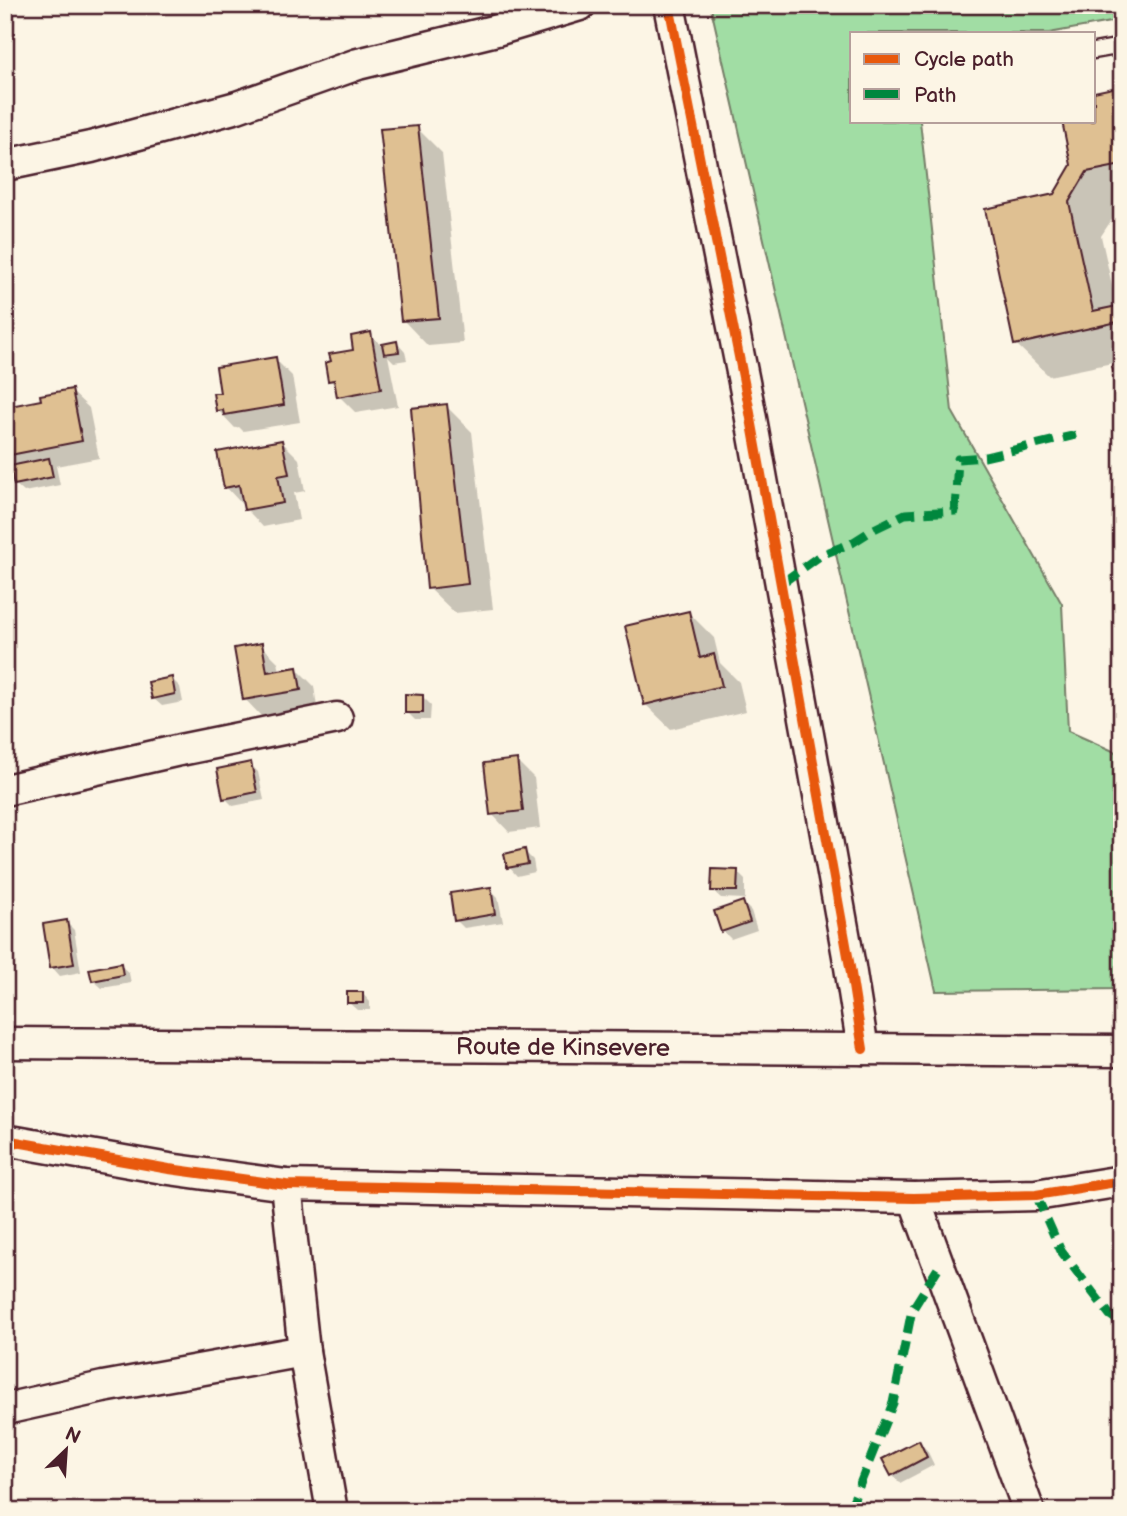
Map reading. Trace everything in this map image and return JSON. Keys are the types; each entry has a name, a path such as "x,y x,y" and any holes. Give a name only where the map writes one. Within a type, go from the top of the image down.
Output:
{"street":[{"path":"5,165 91,147 237,107 358,64 497,30 580,5"},
{"path":"669,5 751,415 863,1049"},
{"path":"5,790 337,718"},
{"name":"Route de Kinsevere","path":"5,1043 1122,1051"},
{"path":"5,1140 169,1169 286,1185 914,1198 1036,1195 1122,1181"},
{"path":"286,1185 304,1351 332,1511"},
{"path":"914,1198 1029,1511"},
{"path":"5,1409 103,1387 304,1351"}],"lane":[{"path":"1096,51 1122,46"}],"green space":[{"path":"728,5 1122,5 1122,20 1055,32 850,32 850,122 920,122 952,411 1062,604 1068,731 1122,755 1122,989 936,991 711,8"}],"building":[{"path":"1122,86 1122,165 1087,172 1069,202 1093,311 1122,305 1122,321 1014,345 985,209 1054,194 1071,165 1062,122 1096,122 1096,92"},
{"path":"418,126 439,318 401,321 380,129"},
{"path":"371,332 381,389 337,397 334,380 328,381 325,363 331,361 329,354 353,350 351,336"},
{"path":"397,341 399,352 384,354 382,344"},
{"path":"276,357 284,405 224,415 223,410 216,411 213,393 220,393 216,367"},
{"path":"1122,364 1122,413 1112,366"},
{"path":"72,389 82,441 5,456 5,407 41,400 40,395"},
{"path":"447,404 468,584 427,589 411,408"},
{"path":"282,440 289,474 278,476 283,503 244,510 239,485 224,488 217,452"},
{"path":"49,458 53,477 14,485 10,466"},
{"path":"689,611 700,658 714,654 722,686 644,705 625,626"},
{"path":"262,643 267,672 297,667 301,690 243,700 234,648"},
{"path":"172,677 175,694 152,699 148,682"},
{"path":"405,694 423,695 423,713 405,713"},
{"path":"517,759 523,811 490,815 484,763"},
{"path":"251,762 257,792 223,799 217,769"},
{"path":"525,849 528,864 507,868 504,854"},
{"path":"712,869 738,870 737,891 711,891"},
{"path":"491,887 495,914 454,921 450,893"},
{"path":"743,901 750,922 721,932 714,911"},
{"path":"67,920 74,964 50,968 43,924"},
{"path":"121,963 123,975 92,981 89,969"},
{"path":"347,992 363,992 363,1003 347,1003"},
{"path":"919,1440 927,1457 891,1476 882,1459"}],"marked path":[{"path":"782,583 821,555 852,543 905,514 955,511 958,459 985,457 1076,435"},
{"path":"1036,1195 1061,1251 1110,1315 1122,1323"},
{"path":"847,1511 893,1403 912,1310 940,1265"}],"cycle path":[{"path":"669,5 748,402 863,1049"},
{"path":"5,1140 169,1169 286,1185 914,1198 1036,1195 1122,1181"}]}
